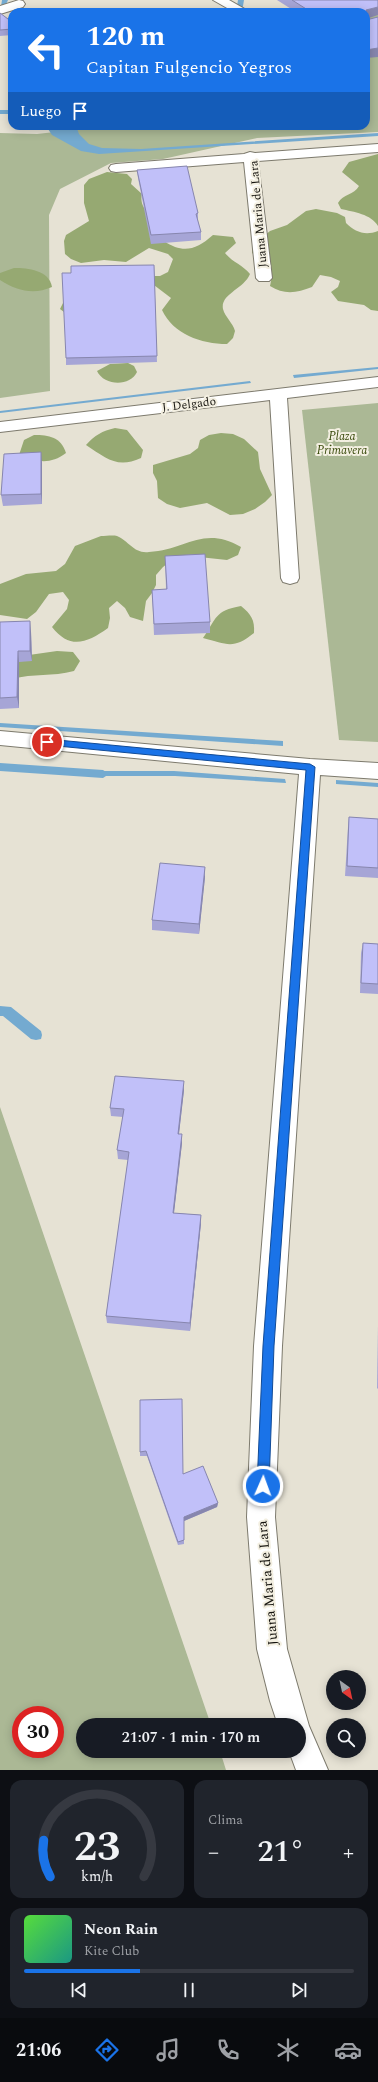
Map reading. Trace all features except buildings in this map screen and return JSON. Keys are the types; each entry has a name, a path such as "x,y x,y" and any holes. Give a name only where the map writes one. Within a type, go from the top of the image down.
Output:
{"street":[{"path":"219,0 236,8"},
{"path":"0,10 19,5"},
{"name":"Juana Maria de Lara","path":"264,278 250,156 378,148"},
{"path":"116,168 250,156"},
{"name":"J. Delgado","path":"0,427 378,382"},
{"path":"278,393 290,578"},
{"path":"0,738 310,767 378,771"},
{"name":"Juana Maria de Lara","path":"291,1718 285,1701 272,1649 261,1517 269,1338 310,767"},
{"path":"306,1755 312,1770"}],"green space":[{"path":"378,8 378,132 257,138 163,159 111,163 60,189 49,215 50,391 0,398 0,133 37,134 72,130 370,130 370,11"},
{"path":"378,154 378,226 367,216 341,209 338,203 359,186 342,172 349,162"},
{"path":"107,172 127,174 132,179 131,184 142,194 142,204 162,228 164,241 171,245 183,249 195,247 213,235 233,237 236,243 225,253 250,274 243,284 225,299 223,304 224,312 233,325 235,331 233,338 227,344 217,344 198,340 189,336 173,325 162,310 171,298 150,282 68,315 60,309 63,303 82,294 147,276 160,276 168,272 173,259 168,254 149,248 126,262 104,260 81,263 71,259 65,254 64,241 66,235 89,221 84,203 84,185 89,179"},
{"path":"316,209 337,213 345,217 346,223 357,231 369,233 378,231 378,311 371,310 364,305 338,301 331,292 338,287 340,281 331,277 320,275 312,287 296,292 280,291 270,286 270,269 266,263 252,253 252,246 270,231 287,225 306,211"},
{"path":"14,268 37,271 47,277 52,287 39,291 26,291 13,287 0,280 0,273"},
{"path":"128,363 134,366 137,372 134,377 123,382 117,383 105,380 97,371 110,364"},
{"name":"Plaza Primavera","path":"378,403 378,742 339,740 302,410"},
{"path":"115,428 127,430 143,450 141,458 133,461 118,462 106,458 86,445 99,434"},
{"path":"221,433 233,434 244,439 258,452 260,469 272,495 255,509 243,514 230,515 207,503 180,508 167,504 158,498 157,481 153,473 153,465 190,454 198,448 200,440 209,435"},
{"path":"34,435 49,436 58,440 66,453 49,461 38,461 19,455 24,440"},
{"path":"101,536 117,536 135,549 144,552 162,550 205,538 216,538 228,541 241,547 238,555 227,560 199,557 172,560 156,575 156,585 146,601 143,621 130,617 125,608 117,601 109,608 110,618 108,628 93,637 79,642 65,639 52,627 67,609 69,600 63,592 49,594 36,612 27,619 0,615 0,584 26,574 56,571 65,564 75,546"},
{"path":"241,606 252,618 254,633 241,642 235,644 224,644 203,638 217,616 226,610"},
{"path":"57,651 73,652 80,661 74,671 12,679 15,657"},
{"path":"0,1107 209,1718 76,1718 76,1758 222,1758 226,1770 0,1770"}],"water":[{"path":"49,130 78,130 79,134 89,144 102,148 141,149 378,133 378,136 99,154 81,151 52,135"},
{"path":"378,367 378,369 294,378 293,375"},
{"path":"250,381 251,383 0,413 0,411"},
{"path":"0,723 283,741 283,746 0,727"},
{"path":"88,771 174,771 285,779 286,783 175,776 86,776"},
{"path":"336,780 378,783 378,787 336,784"}],"waterway":[{"path":"0,11 5,0"},
{"path":"240,8 241,0"},
{"path":"0,112 8,112"},
{"path":"0,767 103,774"},
{"path":"0,1011 6,1011 36,1035"}],"route":[{"path":"47,742 310,767 268,1346 263,1486"}]}
